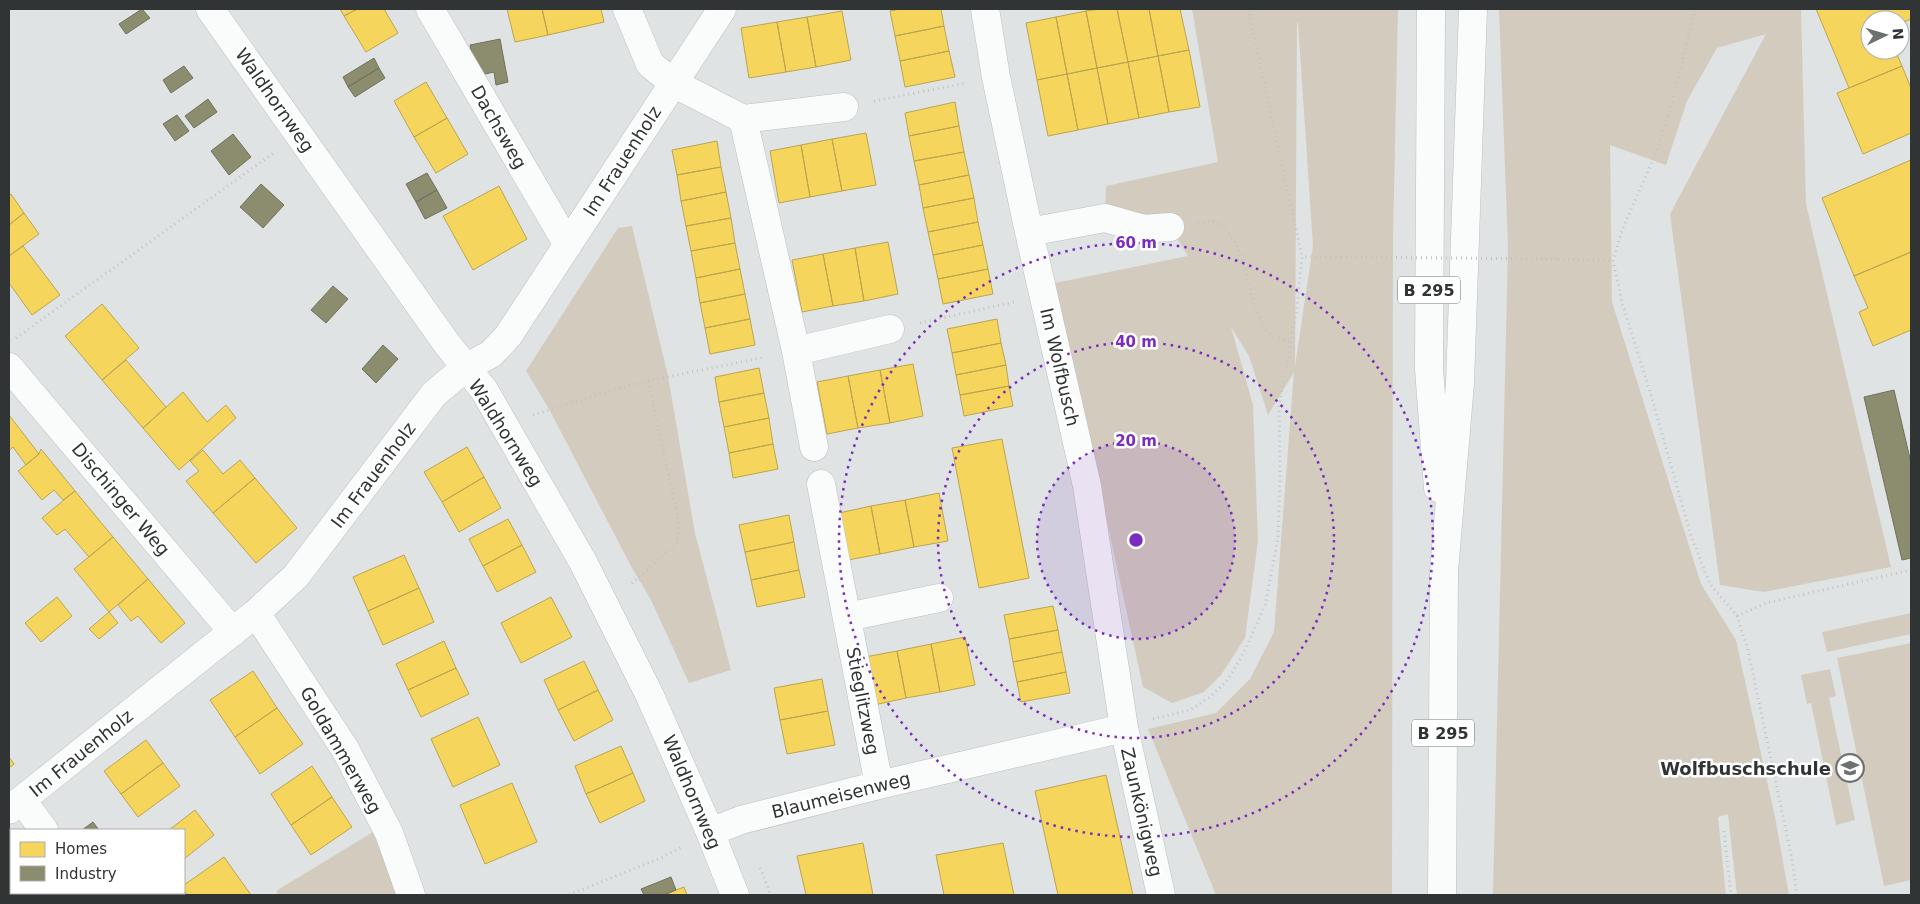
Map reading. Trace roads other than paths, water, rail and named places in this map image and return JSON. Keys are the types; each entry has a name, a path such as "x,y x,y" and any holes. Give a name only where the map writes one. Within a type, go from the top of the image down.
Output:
{"street":[{"name":"Waldhornweg","path":"210,9 447,344 484,390 583,562 650,696 710,832 735,895"},
{"name":"Dachsweg","path":"430,9 568,245"},
{"path":"627,9 650,64 673,83 743,120 844,107"},
{"name":"Im Frauenholz","path":"15,805 233,632 296,576 434,394 465,368 491,354 508,336 722,9"},
{"name":"Im Wolfbusch","path":"985,9 996,77 1029,232 1088,486 1124,728"},
{"name":"B 295","path":"1431,9 1429,369 1444,571"},
{"name":"B 295","path":"1442,895 1444,571 1460,383 1473,9"},
{"path":"743,120 796,351 814,447"},
{"path":"1029,232 1105,218 1144,229 1170,227"},
{"path":"796,351 890,329"},
{"name":"Dischinger Weg","path":"9,367 233,632"},
{"name":"Stieglitzweg","path":"820,484 879,784"},
{"path":"847,617 939,598"},
{"name":"Goldammerweg","path":"256,613 345,749 389,833 411,895"},
{"name":"Blaumeisenweg","path":"710,832 741,820 879,784 1124,728"},
{"name":"Zaunkönigweg","path":"1124,728 1161,895"},
{"path":"15,805 43,829"}],"place":[{"name":"Wolfbuschschule","path":"1850,768"}]}
